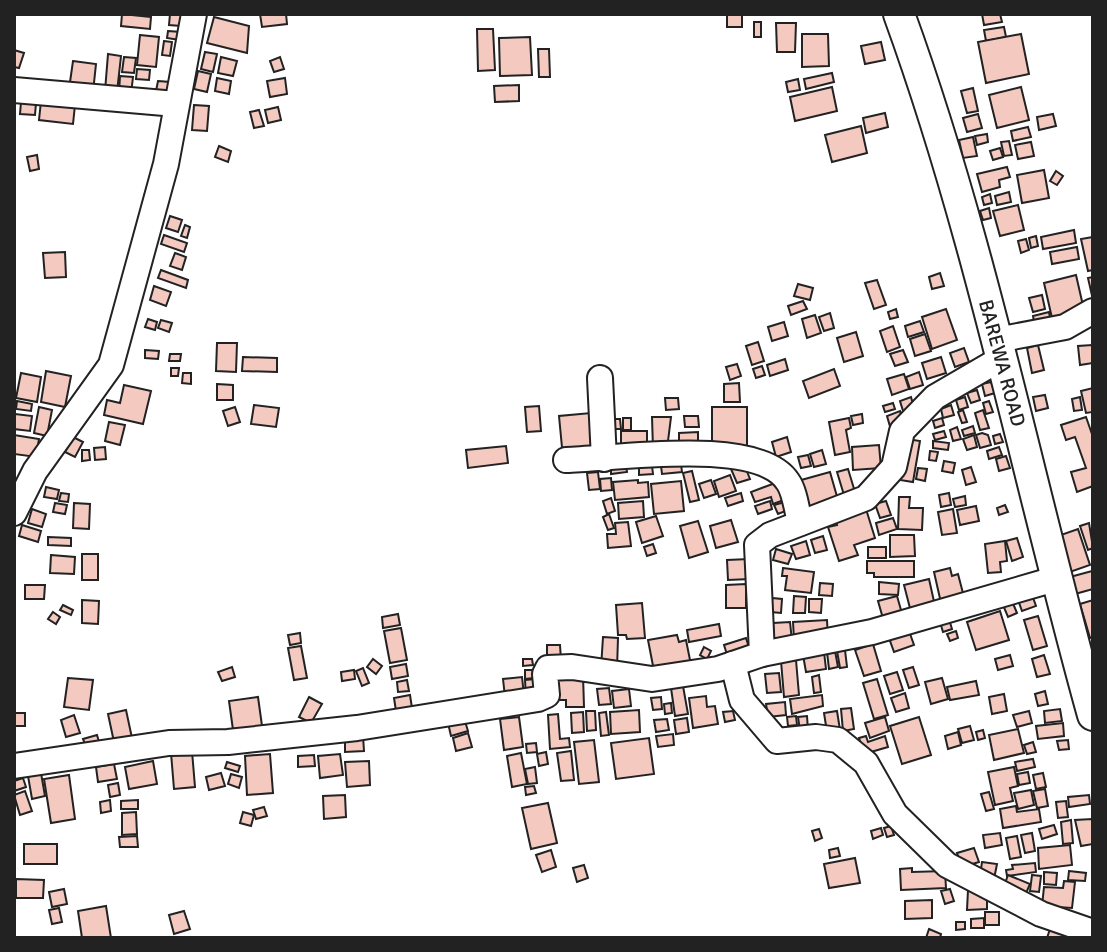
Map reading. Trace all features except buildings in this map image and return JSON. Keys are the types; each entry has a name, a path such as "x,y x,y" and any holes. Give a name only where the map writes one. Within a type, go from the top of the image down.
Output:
{"main road":[{"name":"BAREWA ROAD","path":"899,14 936,123 1000,349 1055,579 1093,715"}],"street":[{"path":"14,513 24,468 111,365 166,164 194,14"},
{"path":"14,90 176,104"},
{"path":"762,654 757,545 800,523 866,498 894,467 902,431 935,397 1000,349 1065,327 1093,311"},
{"path":"600,378 604,459"},
{"path":"566,460 720,454 753,459 775,469 788,482 800,523"},
{"path":"14,766 169,743 228,742 357,728 538,699 547,695 545,674 548,668 572,667 652,679 872,632 1055,579"},
{"path":"733,664 742,700 777,741 816,737 838,740 866,763 895,814 947,865 1041,914 1093,932"}]}
